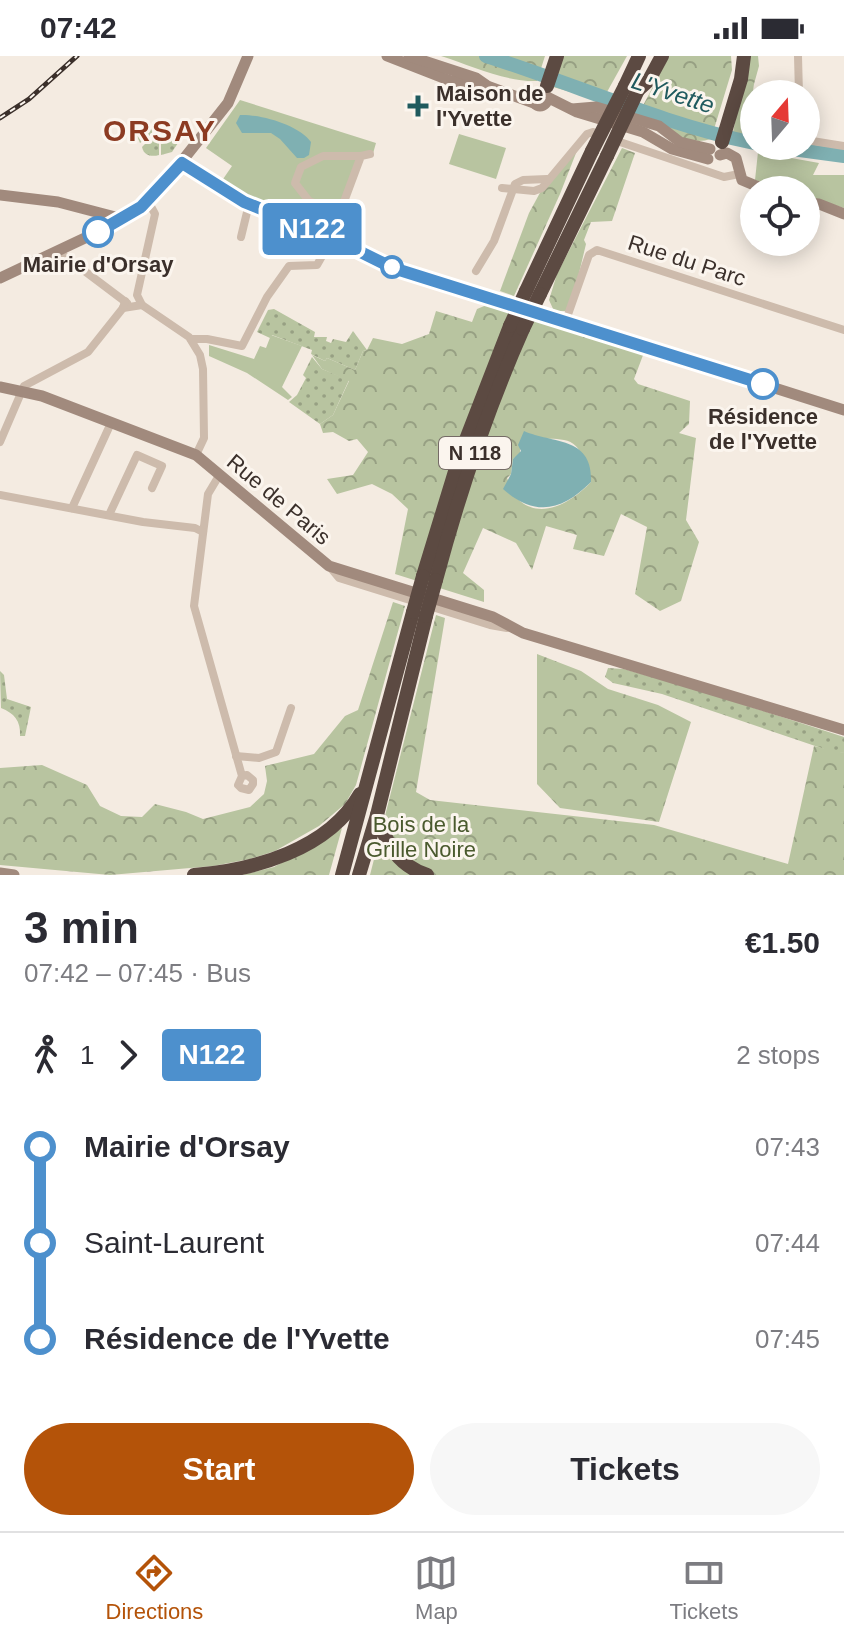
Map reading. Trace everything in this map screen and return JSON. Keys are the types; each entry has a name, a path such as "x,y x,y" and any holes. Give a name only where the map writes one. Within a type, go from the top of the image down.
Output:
{"highway":[{"name":"N 118","path":"342,875 430,578 516,327 631,88 654,56"},
{"path":"631,88 649,80 662,56"},
{"path":"717,145 735,76 735,56"},
{"path":"717,145 741,79 744,56"},
{"name":"N 118","path":"631,88 636,59"},
{"name":"N 118","path":"359,875 377,815 420,614"},
{"path":"194,875 277,858 313,840 334,826 346,813 368,780"},
{"path":"377,815 390,849 402,862 427,875"}],"main road":[{"path":"0,278 123,219 148,201 228,103 248,56"},
{"path":"409,56 519,96 545,85 572,109 643,132 672,149 717,145 736,158 739,174"},
{"path":"391,57 451,81 479,83"},
{"path":"182,163 249,204 328,236 393,268 844,410"},
{"path":"0,195 58,202 123,219"},
{"path":"820,204 844,214"},
{"path":"0,387 42,396 196,455"},
{"name":"Rue de Paris","path":"196,455 329,566 493,617 510,628 844,730"},
{"path":"0,873 14,875"}],"street":[{"path":"798,56 799,80"},
{"path":"502,188 538,190 584,137 593,132 724,177 739,174"},
{"path":"820,142 844,146"},
{"path":"366,155 342,207 335,212 309,201 295,183 301,167 323,156 366,155"},
{"path":"476,271 494,241 513,189"},
{"path":"0,442 24,386 88,352 131,305 137,295 155,214 148,201"},
{"path":"241,237 249,204"},
{"path":"58,251 131,305 191,339 242,346 280,276 289,266 317,265 329,244 328,236"},
{"name":"Rue du Parc","path":"565,323 589,255 597,250 844,330"},
{"path":"131,305 137,295"},
{"path":"131,305 158,318"},
{"name":"Rue de Paris","path":"191,339 196,345 203,369 204,438 196,455"},
{"path":"38,380 42,396"},
{"path":"72,508 111,423"},
{"path":"109,515 137,455 162,466 152,488"},
{"path":"217,479 208,494 194,606 242,776"},
{"path":"0,495 195,528 203,532"},
{"path":"236,756 259,758 276,752 291,708"}],"green space":[{"path":"441,56 545,56 537,81 525,81"},
{"path":"560,56 627,56 602,101 553,87"},
{"path":"669,56 731,56 732,70 711,139 683,139 636,119"},
{"path":"749,56 758,56 755,80 744,80"},
{"path":"740,99 740,135 733,132"},
{"path":"240,100 376,143 372,157 359,154 333,231 253,200 221,182 232,166 206,148"},
{"path":"138,120 152,126 152,134 140,143 135,131"},
{"path":"170,134 180,140 172,152 161,155 161,140"},
{"path":"459,134 506,148 496,179 449,164"},
{"path":"153,136 159,139 159,155 154,156 142,147"},
{"path":"578,148 514,296 500,291 529,213 548,178"},
{"path":"622,148 635,153 612,221 591,222 584,240 586,244 570,311 554,311 549,300 557,274"},
{"path":"757,160 819,163 813,175 844,175 844,208 820,200 820,176 755,176"},
{"path":"489,304 645,350 634,379 638,384 690,401 689,424 679,433 696,438 686,520 699,542 681,601 660,611 635,594 647,527 621,514 604,556 573,549 577,535 546,526 532,570 516,543 483,528 463,573 484,590 484,602 395,574 408,509 392,494 372,484 337,494 327,479 353,475 368,452 357,439 349,441 333,432 323,433 320,424 333,415 349,381 322,369 312,355 355,370 373,338 402,344 429,334 436,311 472,322 477,309","holes":["538,437 564,440 576,446 583,456 591,482 568,501 539,509 520,501 507,478 520,448"]},
{"path":"274,309 315,332 314,337 327,337 326,341 331,343 333,339 346,342 353,331 367,350 363,351 355,370 327,358 325,361 311,354 312,350 257,332 268,310"},
{"path":"271,335 302,346 282,387 292,397 288,400 247,373 209,356 209,345 254,359 260,346 266,348"},
{"path":"312,357 322,369 349,380 333,415 320,424 289,402 297,395 306,378 303,375"},
{"path":"393,602 405,606 356,785 345,804 319,826 275,851 213,866 110,875 0,865 0,768 42,765 87,785 100,806 121,816 142,817 155,804 203,819 250,807 264,794 267,781 265,766 314,754 345,716 358,710"},
{"name":"Bois de la Grille Noire","path":"436,615 445,618 416,792 430,800 654,825 788,864 814,746 844,753 844,875 370,875"},
{"path":"537,654 581,671 608,689 658,705 691,722 659,822 560,808 537,784"},
{"path":"608,668 624,669 701,691 844,737 844,753 833,752 662,694 613,683 605,677"},
{"path":"0,671 4,675 7,699 31,707 25,736 20,736 16,718 1,708"},
{"path":"342,828 329,875 242,875 274,867"}],"water":[{"path":"240,115 268,119 298,130 311,142 309,155 297,158 271,133 242,133 236,123"},
{"path":"524,431 578,449 590,467 591,482 570,499 549,507 527,504 503,489 511,474 513,459 521,451 518,445"}],"waterway":[{"name":"L'Yvette","path":"486,56 652,115 740,140"},
{"name":"L'Yvette","path":"820,153 844,156"}],"railway":[{"path":"0,118 29,99 77,56"}],"bus line":[{"name":"N122","path":"98,232 141,207 182,163 244,202 328,236 393,268 763,384"}],"place":[{"name":"Maison de l'Yvette","path":"418,106"},
{"name":"Mairie d'Orsay","path":"98,232"},
{"name":"Résidence de l'Yvette","path":"763,384"}],"district":[{"name":"ORSAY","path":"160,131"}]}
